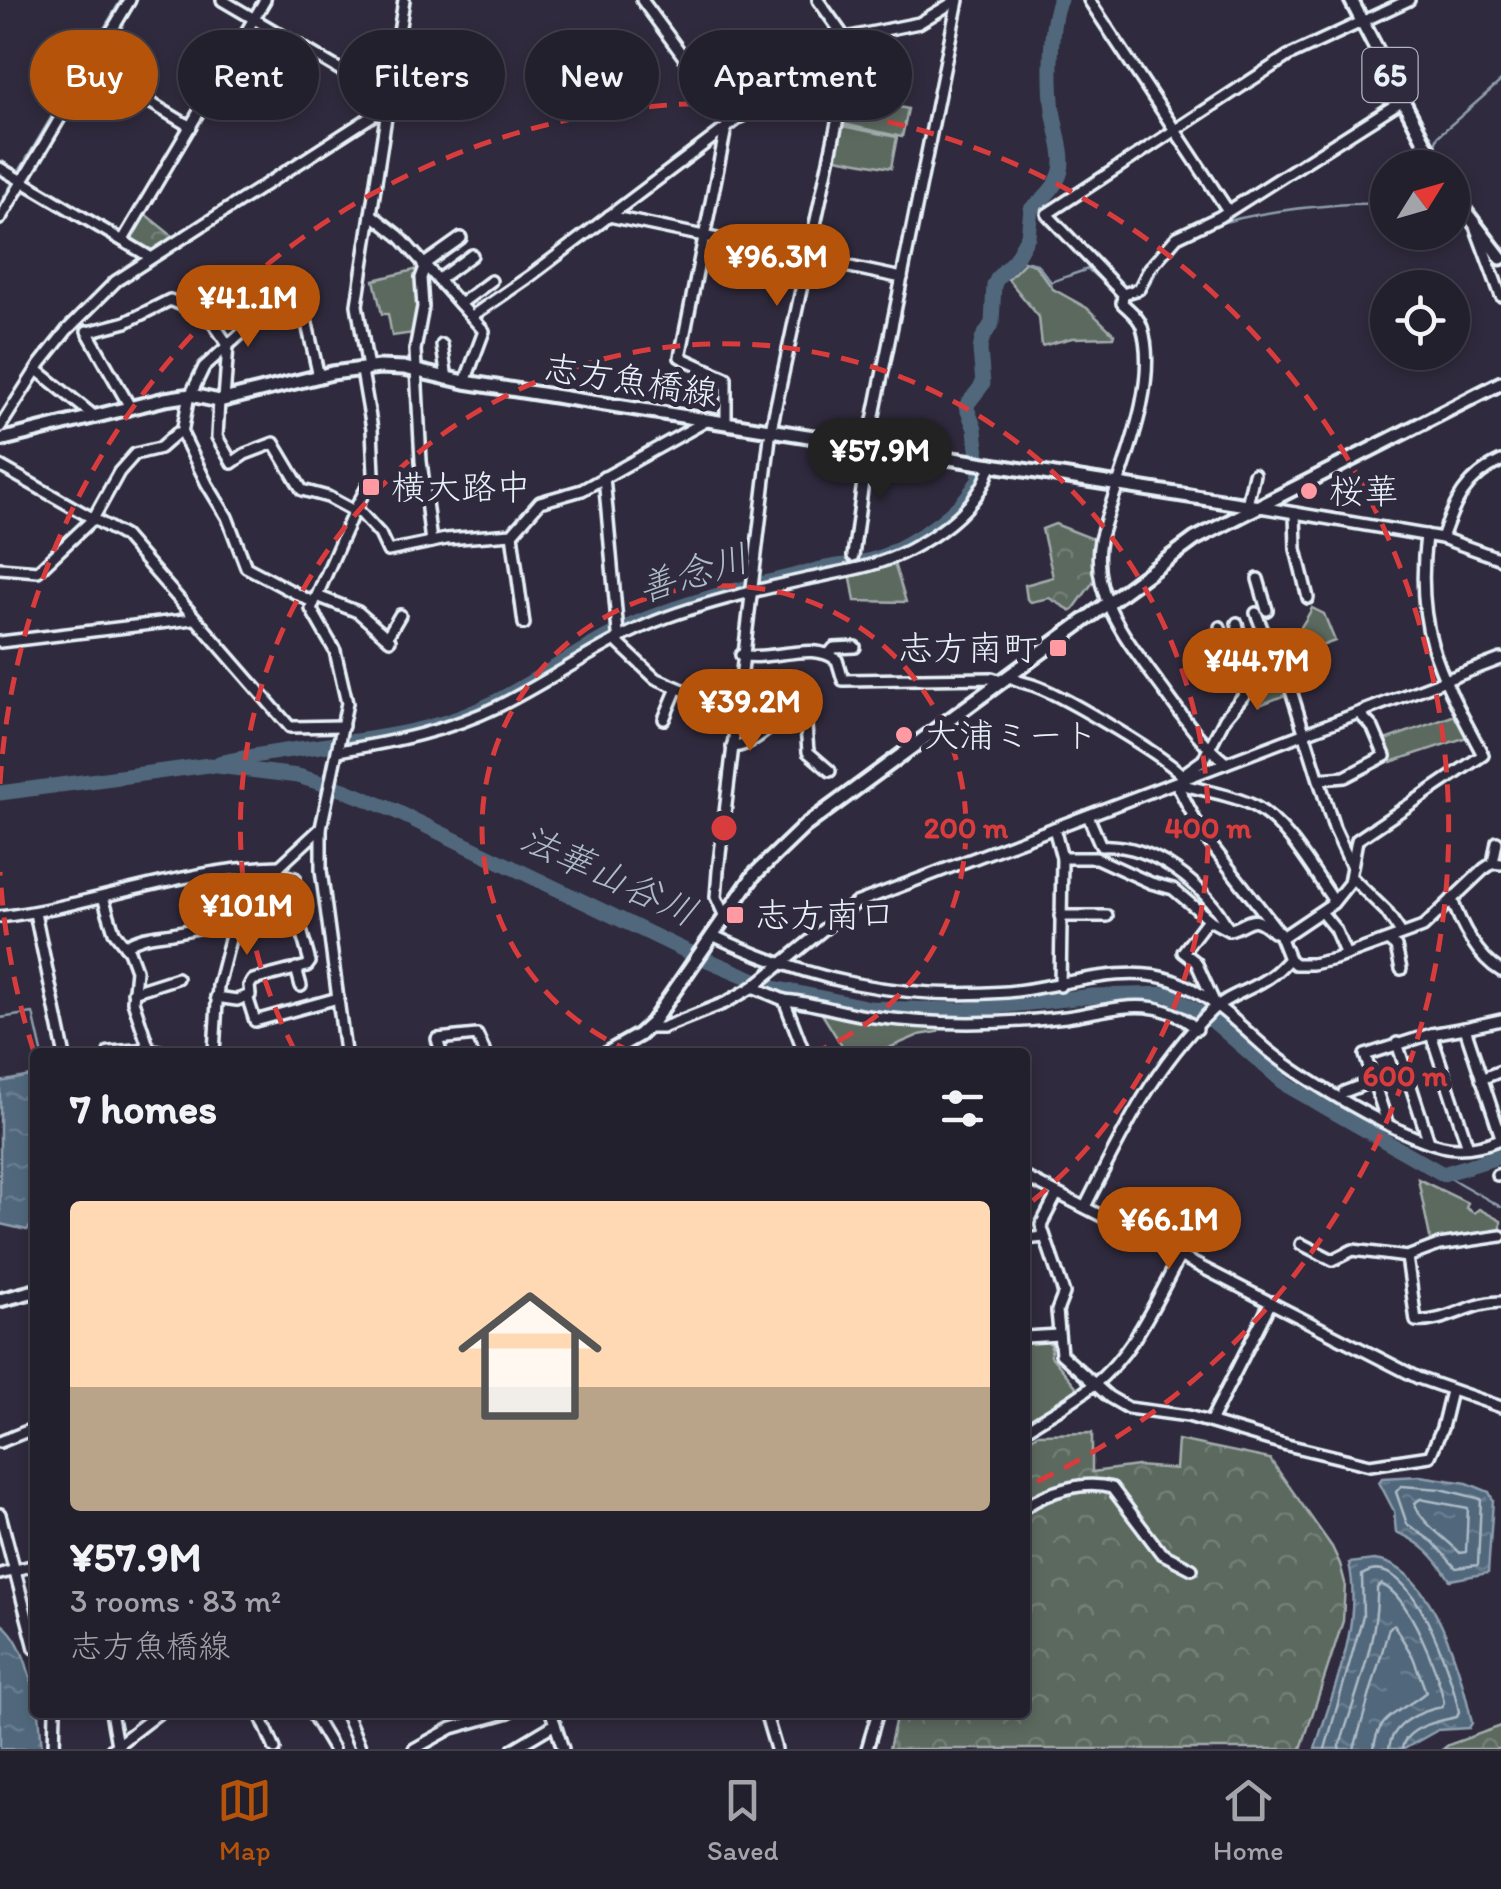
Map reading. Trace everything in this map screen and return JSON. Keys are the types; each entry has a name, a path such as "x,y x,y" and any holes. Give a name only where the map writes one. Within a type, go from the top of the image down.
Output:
{"main road":[{"name":"65","path":"1351,0 1429,150"},
{"path":"1470,220 1501,258"},
{"name":"志方魚橋線","path":"0,440 191,395 222,400 319,377 398,367 465,382 1253,506"},
{"path":"615,1048 646,1028 754,874 790,838 1195,539 1253,506 1501,383"},
{"path":"0,1300 30,1292"}],"street":[{"path":"113,30 130,0"},
{"path":"222,0 339,72"},
{"path":"123,240 266,0"},
{"path":"399,30 404,0"},
{"path":"642,0 729,125 680,357 726,378 726,422"},
{"path":"818,0 839,30"},
{"path":"884,30 919,23 958,0"},
{"path":"853,556 868,445 958,0"},
{"path":"1089,0 1227,210"},
{"path":"1226,764 1178,713 1132,648 1107,601 1096,561 1142,399 1146,357 1142,326 1122,303 1123,294 1047,214 1288,56 1387,5 1409,0"},
{"path":"1123,294 1139,289 1149,269 1177,237 1219,217 1403,100"},
{"path":"158,107 191,127"},
{"path":"0,219 17,178 56,120"},
{"path":"0,427 36,370 116,282 360,120"},
{"path":"344,1048 321,870 321,828 347,704 332,642 312,614 355,510 373,480 375,467 357,304 384,120"},
{"path":"472,316 736,120"},
{"path":"725,917 716,896 771,428 838,120"},
{"path":"0,168 150,258"},
{"path":"371,214 399,236 484,331 465,382"},
{"path":"610,216 902,278"},
{"path":"1476,229 1501,296"},
{"path":"431,542 419,432 415,334 422,306 424,266 461,238"},
{"path":"438,280 472,255"},
{"path":"460,304 491,280"},
{"path":"319,377 302,297 246,310 243,332 204,368 191,395 182,433 227,517 246,567 315,600 358,612 388,638 400,615"},
{"path":"88,332 126,322 170,300 210,317 228,345 216,437 232,463 274,443 302,490 328,496 355,510 380,534 388,551 431,542 512,534 540,502 574,493 708,420"},
{"path":"78,322 88,332 130,407"},
{"path":"442,346 447,378"},
{"path":"36,370 94,416"},
{"path":"0,568 38,571 93,519 119,472 135,454 160,448 177,433"},
{"path":"1442,538 1455,501 1464,489 1484,469 1501,462"},
{"path":"338,750 453,726 518,696 619,638 681,612 877,564 906,552 964,511 984,485 988,463"},
{"path":"0,466 130,543 290,727 342,729"},
{"path":"1254,474 1253,506 1442,538 1501,560"},
{"path":"604,477 619,644 655,678 735,712"},
{"path":"1294,513 1296,549 1308,598"},
{"path":"512,534 524,624"},
{"path":"1280,936 1334,901 1353,874 1357,840 1484,755 1444,682 1429,643 1425,614 1426,535"},
{"path":"1258,579 1267,610"},
{"path":"1256,613 1274,658 1286,675 1334,828 1353,874 1402,932"},
{"path":"0,642 193,619"},
{"path":"1237,623 1242,642"},
{"path":"1220,627 1224,647"},
{"path":"1211,651 1264,635"},
{"path":"829,654 834,648 855,648"},
{"path":"742,655 765,657 816,651 829,654 837,660 843,680 992,678 1040,688 1144,746 1184,784 1259,810 1304,858 1334,901"},
{"path":"1181,780 1203,760 1225,718 1274,658"},
{"path":"646,1028 662,1028 725,1004 753,987 856,903 1501,659"},
{"path":"664,720 677,688"},
{"path":"732,748 741,747 790,715 804,714 808,752 830,771"},
{"path":"1320,779 1345,777 1385,756 1373,728 1360,714"},
{"path":"1181,780 1202,833 1280,936 1289,960"},
{"path":"1088,816 1102,846 1130,847 1177,872 1210,902 1229,930"},
{"path":"214,1048 216,998 240,910 321,828"},
{"path":"1054,828 1062,858 1060,986"},
{"path":"1289,960 1304,965 1346,955 1423,927 1497,863 1497,842"},
{"path":"1062,858 1096,858 1121,867 1151,884 1178,892 1208,920 1229,930"},
{"path":"0,917 232,867 276,870 295,878 299,924 310,962 253,980 247,996 255,1021 338,998"},
{"path":"103,897 114,932 136,970 133,992 150,1048"},
{"path":"1452,899 1480,953 1501,971"},
{"path":"35,912 63,1048"},
{"path":"1321,912 1335,929 1346,955"},
{"path":"1060,916 1107,916"},
{"path":"1208,920 1182,952 1196,962 1212,1010"},
{"path":"1229,930 1247,920 1257,920 1280,936"},
{"path":"125,946 138,938 204,924 233,929"},
{"path":"711,937 778,965 846,984 934,994 1007,992 1150,973 1176,981 1290,1067 1387,1122 1444,1147 1468,1147 1501,1138 1497,1110 1481,1079 1465,1028"},
{"path":"1389,940 1396,946 1401,969"},
{"path":"1085,1207 1156,1074 1212,1010 1240,990 1270,977 1289,960"},
{"path":"296,968 301,986"},
{"path":"133,992 177,978"},
{"path":"753,987 784,1000 864,1016 945,1024 1042,1019 1151,1006 1176,1014 1196,1029"},
{"path":"216,998 237,1000 247,996"},
{"path":"784,1000 802,1048"},
{"path":"1387,1122 1364,1055 1431,1034 1501,1020"},
{"path":"1431,1034 1468,1147"},
{"path":"438,1048 438,1040 476,1035 483,1048"},
{"path":"1397,1043 1429,1142"},
{"path":"1481,1079 1501,1071"},
{"path":"1344,1092 1373,1081"},
{"path":"1030,1180 1418,1378 1501,1407"},
{"path":"1058,1194 1041,1225 1064,1293 1057,1312 1061,1354 1094,1385 1128,1408 1210,1422 1370,1465 1430,1456 1451,1391"},
{"path":"1301,1244 1332,1260 1353,1250 1407,1257 1440,1245 1501,1236"},
{"path":"1030,1238 1044,1237"},
{"path":"1030,1427 1094,1385 1133,1343 1180,1256"},
{"path":"1407,1257 1416,1320 1442,1320 1483,1302 1501,1302"},
{"path":"1210,1422 1271,1302"},
{"path":"1030,1337 1059,1335"},
{"path":"0,1442 30,1430"},
{"path":"1030,1503 1060,1490 1102,1485 1112,1488 1161,1552 1192,1570"},
{"path":"0,1514 30,1630"},
{"path":"0,1574 30,1566"},
{"path":"54,1749 55,1718"},
{"path":"112,1718 115,1747"},
{"path":"115,1747 152,1718"},
{"path":"262,1718 275,1749"},
{"path":"314,1718 333,1749"},
{"path":"348,1718 362,1749"},
{"path":"414,1749 452,1728 488,1718"},
{"path":"553,1718 564,1749"},
{"path":"767,1718 776,1749"},
{"path":"866,1749 876,1718"},
{"path":"512,1749 555,1724"}],"green space":[{"path":"844,120 906,120 902,137 843,124"},
{"path":"842,126 897,137 891,168 836,158"},
{"path":"145,214 175,238 152,252 129,240"},
{"path":"1025,262 1035,265 1053,289 1087,308 1113,337 1072,338 1042,346 1039,317 1008,279"},
{"path":"422,268 421,303 414,333 392,336 374,280"},
{"path":"1055,524 1096,540 1096,578 1072,611 1049,598 1031,602 1027,599 1025,585 1053,577 1042,529"},
{"path":"893,560 906,602 855,601 850,572"},
{"path":"1312,608 1324,614 1335,641 1313,649 1319,670 1290,680 1281,661"},
{"path":"1274,662 1282,671 1288,694 1260,705 1252,688"},
{"path":"1458,714 1470,736 1391,762 1382,741"},
{"path":"819,1009 939,1028 938,1032 919,1035 889,1048 843,1048"},
{"path":"1418,1179 1468,1203 1466,1208 1474,1213 1479,1209 1501,1221 1501,1234 1432,1247"},
{"path":"1051,1339 1051,1356 1079,1390 1030,1421 1030,1341"},
{"path":"1092,1433 1092,1472 1137,1466 1176,1469 1178,1440 1270,1459 1332,1547 1345,1583 1343,1621 1301,1749 889,1749 896,1718 1030,1718 1030,1439 1037,1434"},
{"path":"1501,1726 1501,1749 1443,1749 1448,1745"}],"water":[{"path":"30,1076 27,1230 0,1224 0,1082"},
{"path":"1420,1476 1467,1483 1489,1492 1493,1500 1488,1573 1450,1580 1427,1551 1396,1532 1394,1511 1379,1482 1382,1478"},
{"path":"1374,1560 1395,1566 1428,1601 1452,1652 1472,1723 1469,1728 1438,1730 1404,1749 1315,1749 1349,1634 1349,1563"},
{"path":"0,1623 15,1639 26,1663 30,1718 39,1718 42,1749 0,1749"}],"waterway":[{"path":"17,175 121,0"},
{"name":"善念川","path":"219,763 399,734 458,718 503,698 632,625 725,593 880,557 914,540 952,512 980,477 975,429 966,406 983,384 980,350 992,323 994,285 1028,236 1031,209 1060,175 1051,70 1052,37 1060,0"},
{"path":"1433,149 1438,136 1501,81"},
{"path":"0,204 13,182"},
{"path":"1125,298 1144,293 1167,254 1196,232 1274,212 1370,204"},
{"path":"1015,259 1037,264 1051,282 1088,269 1117,296"},
{"name":"法華山谷川","path":"0,793 209,765 298,776 393,810 684,950 774,988 870,1008 965,1010 1093,996 1168,994 1212,1020 1288,1086 1443,1174 1501,1156"},
{"path":"0,1018 33,1013 41,1048"},
{"path":"1443,1174 1501,1207"}],"place":[{"name":"横大路中","path":"371,487"},
{"name":"桜華","path":"1309,491"},
{"name":"志方南町","path":"1058,648"},
{"name":"大浦ミート","path":"904,735"},
{"name":"志方南口","path":"735,915"}]}
